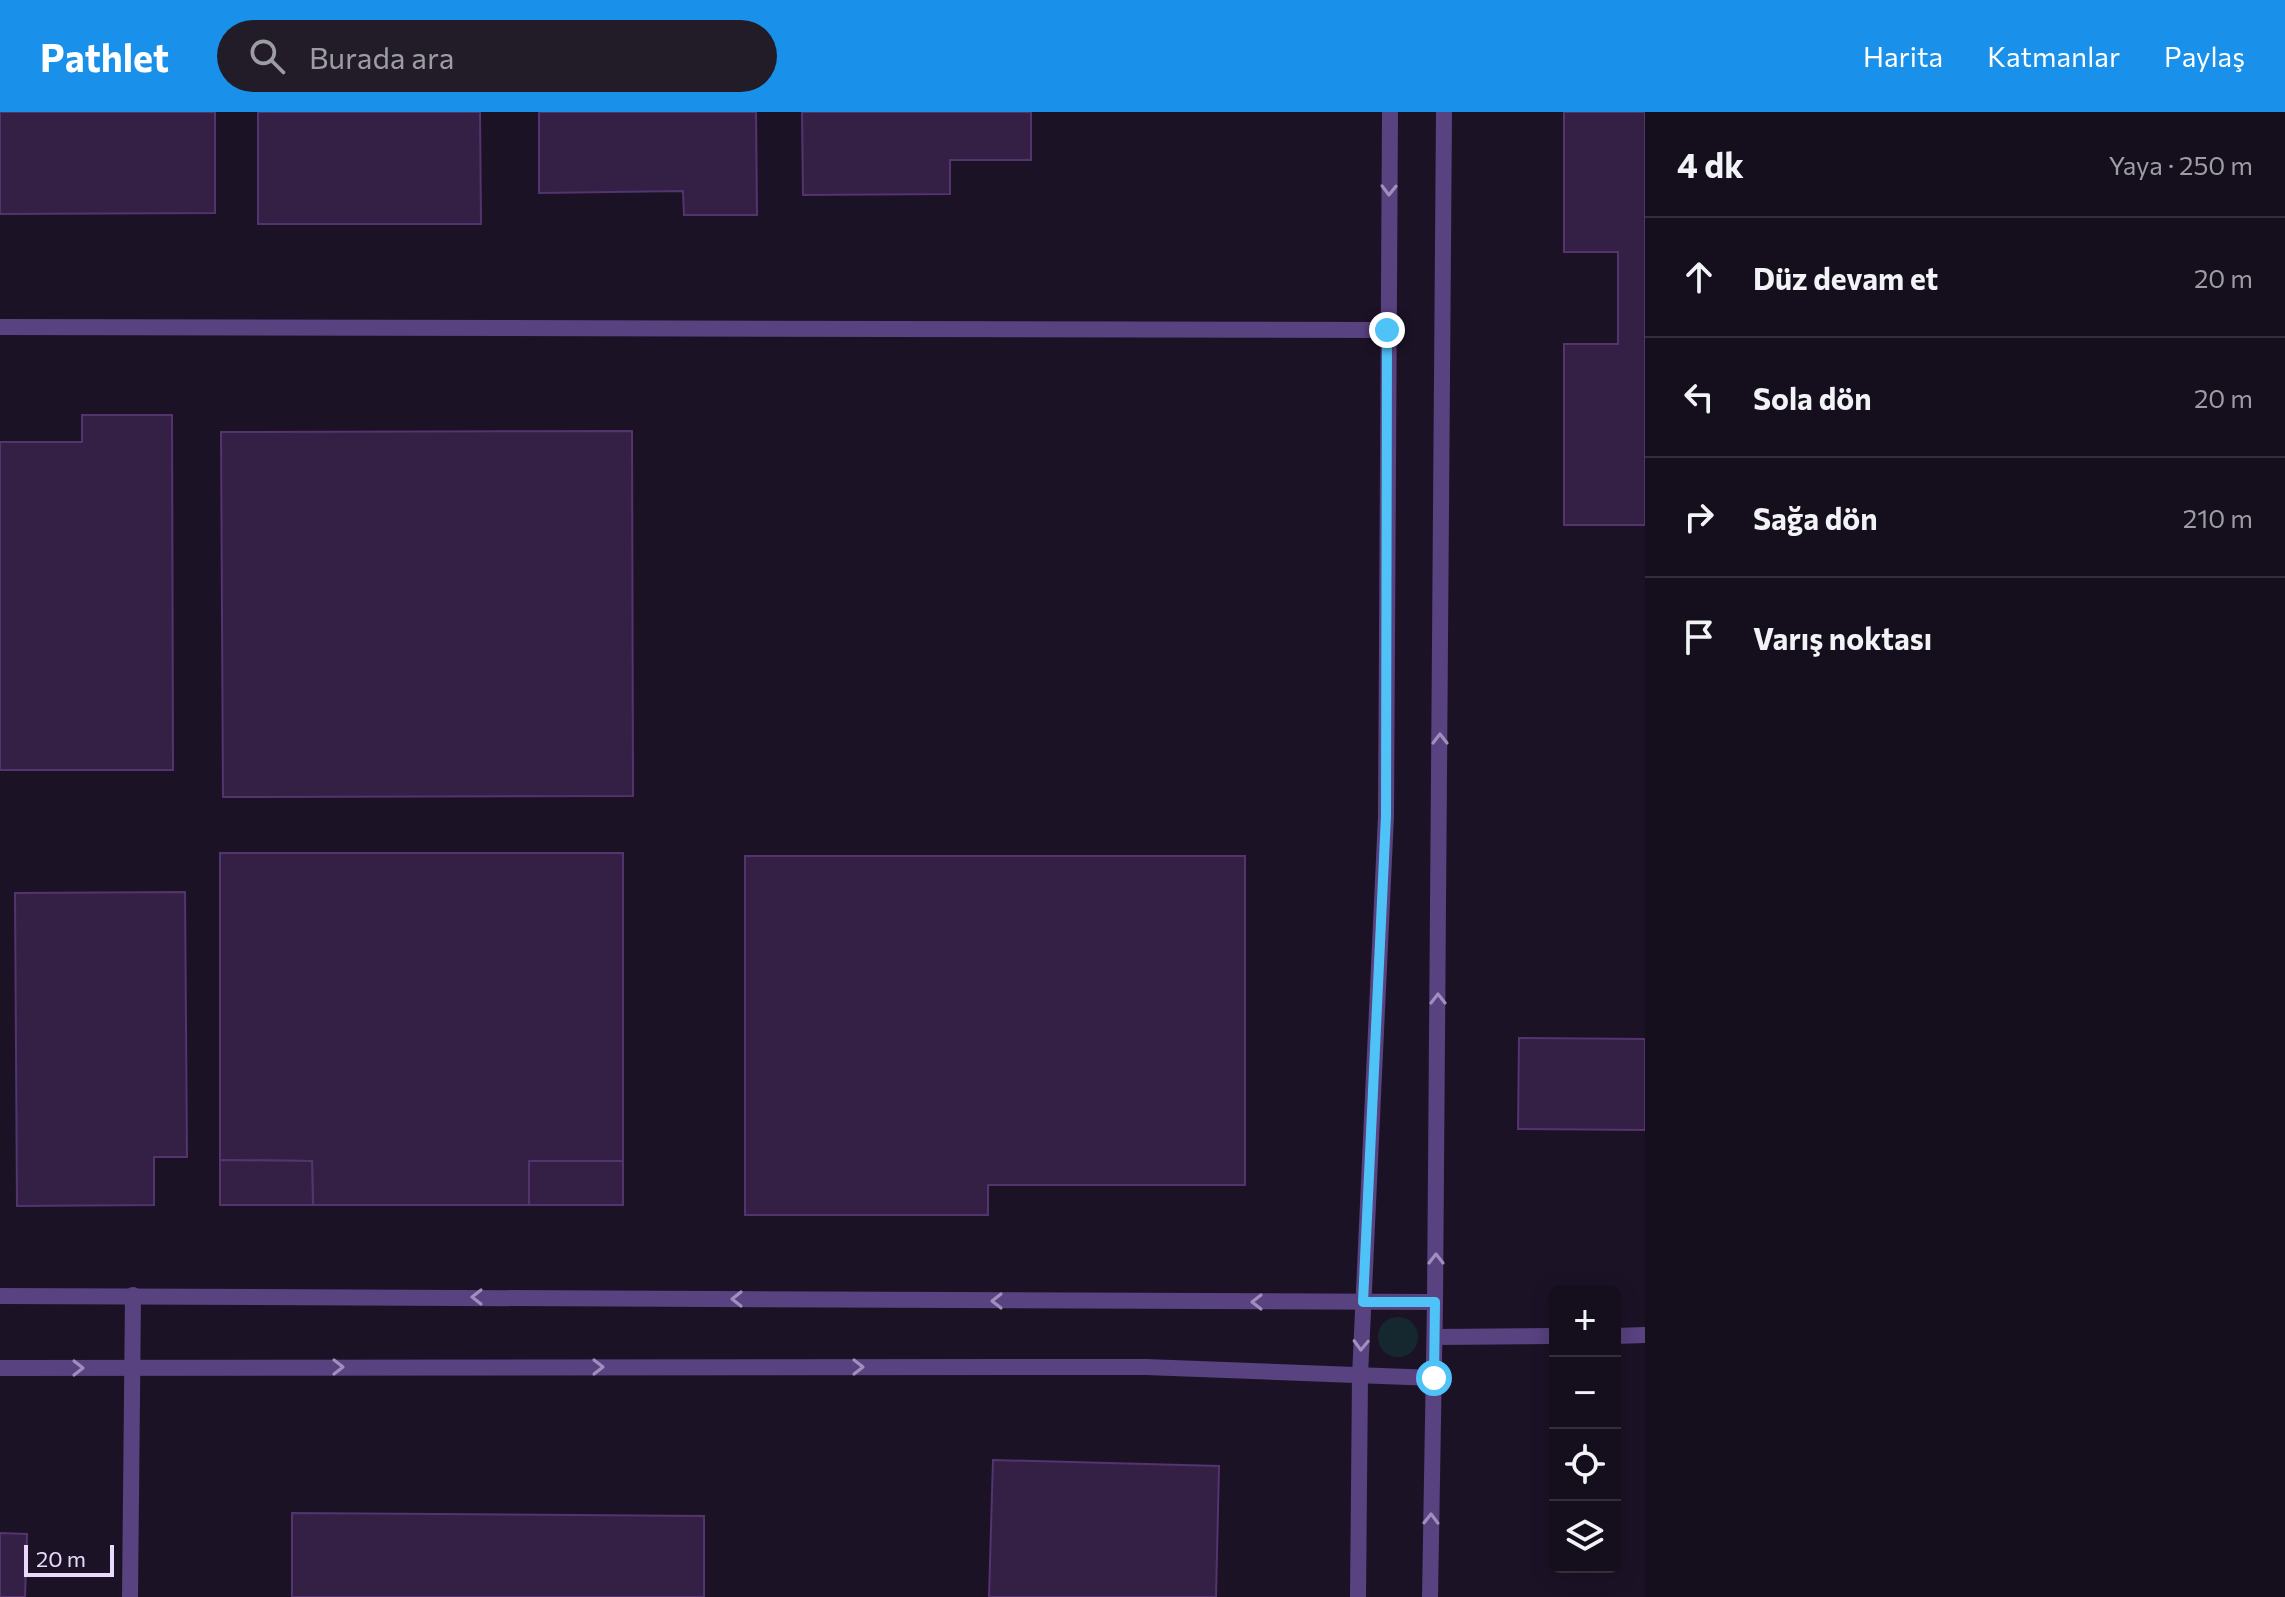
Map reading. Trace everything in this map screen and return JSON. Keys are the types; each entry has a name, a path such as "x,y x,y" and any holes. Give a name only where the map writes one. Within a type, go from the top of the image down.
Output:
{"street":[{"path":"1358,1597 1360,1376 1386,816 1390,112"},
{"path":"1430,1597 1435,1337 1444,112"},
{"path":"0,327 1387,330"},
{"path":"130,1597 133,1295"},
{"path":"0,1296 1435,1302"},
{"path":"1621,1336 1645,1335"},
{"path":"1435,1337 1549,1336"},
{"path":"0,1368 1146,1367 1434,1378"}],"shaded area":[{"path":"1398,1317 1412,1323 1418,1337 1412,1351 1398,1357 1384,1351 1378,1337 1384,1323"}],"building":[{"path":"0,112 215,112 215,213 0,214"},
{"path":"258,112 480,112 481,224 258,224"},
{"path":"539,112 756,112 757,215 684,215 683,191 539,193"},
{"path":"802,112 1031,112 1031,160 950,160 950,194 803,195"},
{"path":"1564,112 1645,112 1645,525 1564,525 1564,344 1618,344 1618,252 1564,252"},
{"path":"82,415 172,415 173,770 0,770 0,442 82,442"},
{"path":"632,431 633,796 223,797 221,432"},
{"path":"220,853 623,853 623,1161 529,1161 529,1205 313,1205 312,1161 220,1160"},
{"path":"745,856 1245,856 1245,1185 988,1185 988,1215 745,1215"},
{"path":"185,892 187,1157 154,1157 154,1205 17,1206 15,893"},
{"path":"1519,1038 1645,1039 1645,1130 1518,1129"},
{"path":"220,1160 312,1161 313,1205 220,1205"},
{"path":"529,1161 623,1161 623,1205 529,1205"},
{"path":"993,1460 1219,1466 1216,1597 989,1597"},
{"path":"292,1513 704,1516 704,1597 292,1597"},
{"path":"0,1533 27,1534 25,1597 0,1597"}],"route":[{"path":"1387,330 1386,816 1363,1302 1435,1302 1434,1378"}]}
